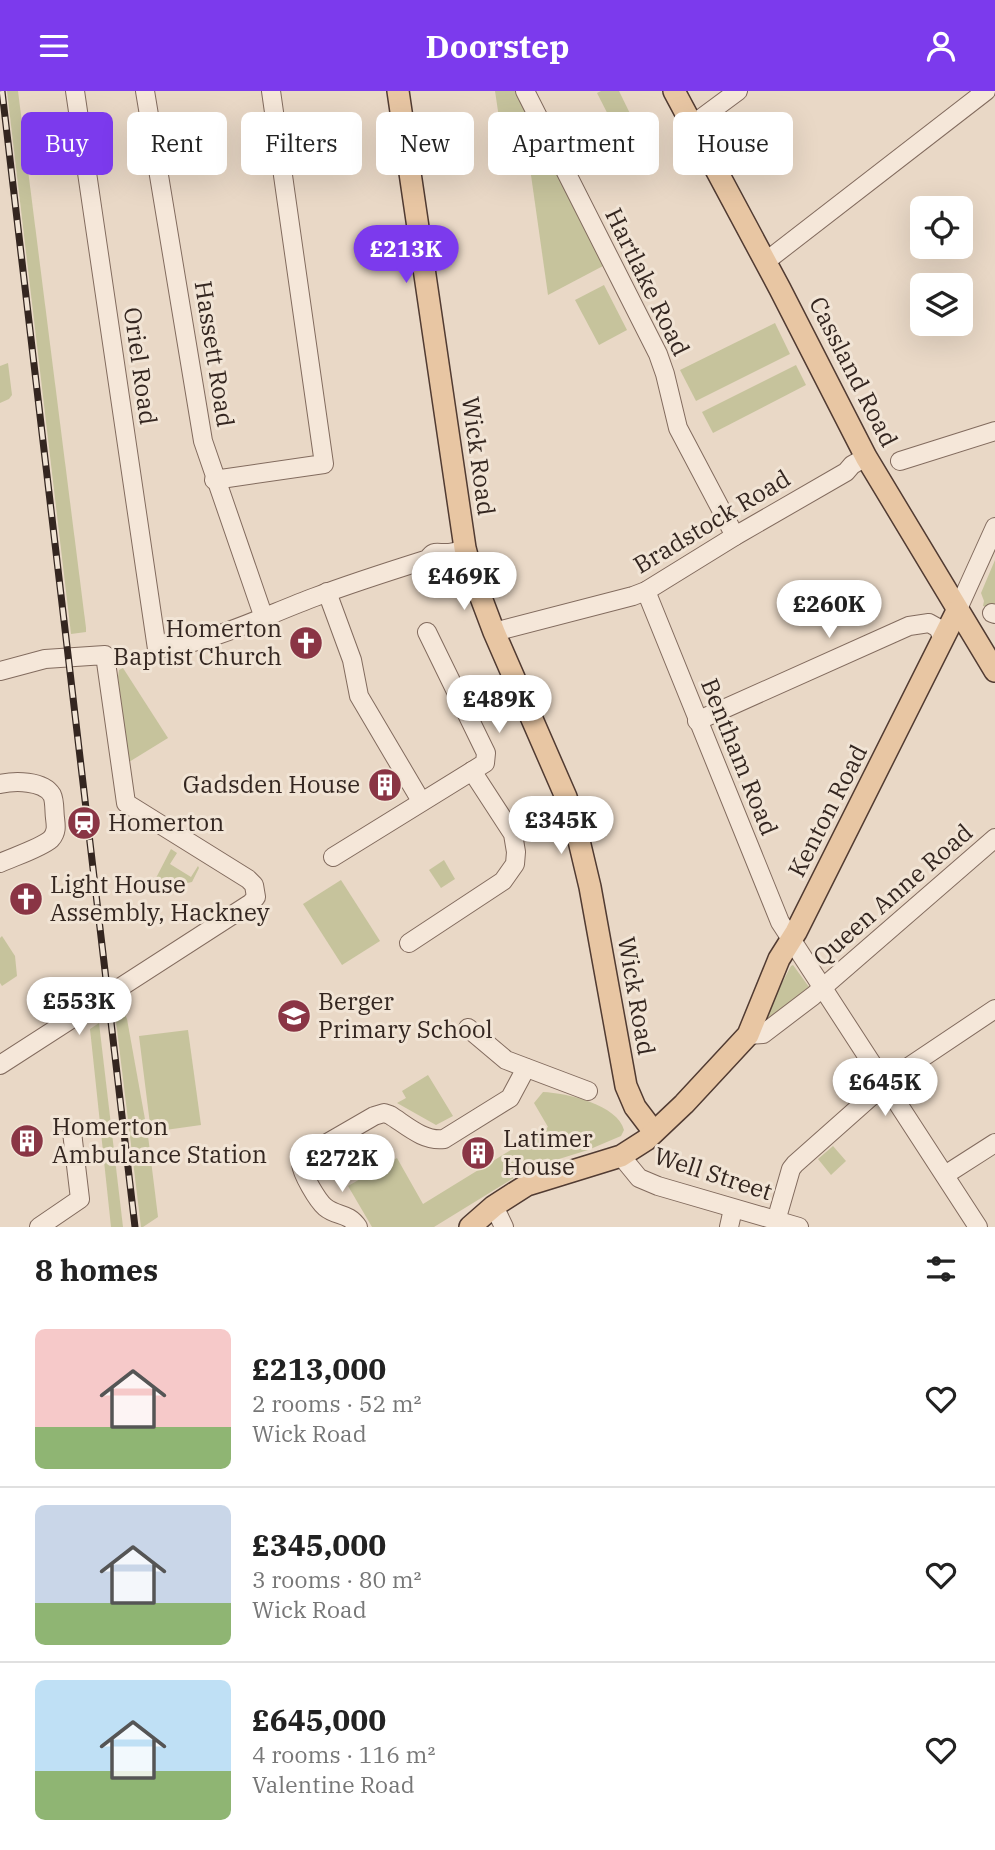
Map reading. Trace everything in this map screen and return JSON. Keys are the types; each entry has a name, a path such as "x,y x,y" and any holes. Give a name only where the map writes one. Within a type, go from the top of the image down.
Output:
{"main road":[{"name":"Wick Road","path":"398,91 465,548 494,632 576,824 626,1086 635,1107 654,1132"},
{"name":"Cassland Road","path":"674,91 685,112"},
{"name":"Cassland Road","path":"719,175 866,457 995,671"},
{"name":"Kenton Road","path":"470,1227 494,1206 538,1180 621,1156 640,1144 684,1104 748,1035 779,959 957,611"}],"street":[{"name":"Oriel Road","path":"75,91 157,649 200,639 264,618"},
{"name":"Hassett Road","path":"145,91 202,441 264,618"},
{"path":"214,481 324,464 271,91"},
{"name":"Hartlake Road","path":"525,91 658,354 678,428 735,535"},
{"path":"710,112 738,91"},
{"path":"765,262 986,91"},
{"path":"900,461 995,431"},
{"name":"Bradstock Road","path":"494,632 646,591 735,535 846,472 866,457"},
{"path":"957,611 995,527"},
{"path":"264,618 327,592 429,558 431,554 465,548"},
{"name":"Bentham Road","path":"646,591 778,917 978,1227"},
{"path":"327,592 352,660 359,696 421,801"},
{"path":"697,721 909,626 929,622 938,628 943,639"},
{"path":"333,857 485,763 486,753 427,632"},
{"path":"0,671 45,659 105,655 126,803 248,879 256,892 251,903 0,1065"},
{"path":"409,943 503,881 515,864 513,834 472,771"},
{"path":"0,784 13,781 41,786 52,795 56,828 50,839 0,863"},
{"name":"Queen Anne Road","path":"823,988 995,838"},
{"name":"Kenton Road","path":"748,1035 763,1034 823,988"},
{"path":"776,1221 790,1169 795,1164 885,1084 995,1009"},
{"path":"468,1028 506,1061 588,1091"},
{"path":"358,1227 352,1219 326,1207 302,1172 301,1164 310,1153 374,1116 384,1113 426,1137 444,1139 510,1098 526,1068"},
{"path":"39,1227 80,1199 72,1132"},
{"path":"945,1175 995,1143"},
{"name":"Well Street","path":"621,1156 639,1178 677,1193 799,1227"},
{"path":"494,1206 504,1227"},
{"path":"729,1227 733,1209"}],"shaded area":[{"path":"7,91 18,91 21,115 21,175 29,175 86,628 86,632 71,634"},
{"path":"495,91 515,91 525,112 498,112"},
{"path":"619,91 629,112 607,112 597,93"},
{"path":"531,175 558,175 603,266 548,295"},
{"path":"604,285 627,330 599,345 575,300"},
{"path":"775,323 790,354 696,401 680,370"},
{"path":"8,363 12,395 0,403 0,366"},
{"path":"796,365 806,385 713,433 702,412"},
{"path":"995,560 995,608 983,606 981,593"},
{"path":"123,668 168,738 129,762 118,677 119,670"},
{"path":"171,849 177,853 170,864 191,877 198,866 199,868 192,882 173,886 165,894 161,893 156,878"},
{"path":"444,860 455,879 441,888 429,870"},
{"path":"341,880 380,941 342,965 303,904"},
{"path":"2,936 15,956 17,976 2,986 0,938"},
{"path":"793,965 809,987 759,1026 791,966"},
{"path":"122,1009 127,1019 148,1136 158,1217 143,1227 115,1013"},
{"path":"99,1023 123,1227 111,1227 90,1029"},
{"path":"188,1030 201,1125 151,1132 139,1036"},
{"path":"428,1075 453,1116 436,1125 397,1103 406,1098 402,1091"},
{"path":"543,1092 578,1098 602,1107 620,1121 624,1130 621,1136 588,1150 530,1168 434,1227 372,1227 348,1186 397,1158 423,1204 548,1127 534,1103"},
{"path":"833,1146 846,1161 831,1175 818,1159"}],"railway":[{"path":"2,91 135,1227"}],"place":[{"name":"Homerton Baptist Church","path":"306,643"},
{"name":"Gadsden House","path":"385,785"},
{"name":"Homerton","path":"84,823"},
{"name":"Light House Assembly, Hackney","path":"26,899"},
{"name":"Berger Primary School","path":"294,1016"},
{"name":"Homerton Ambulance Station","path":"27,1141"},
{"name":"Latimer House","path":"478,1153"}]}
